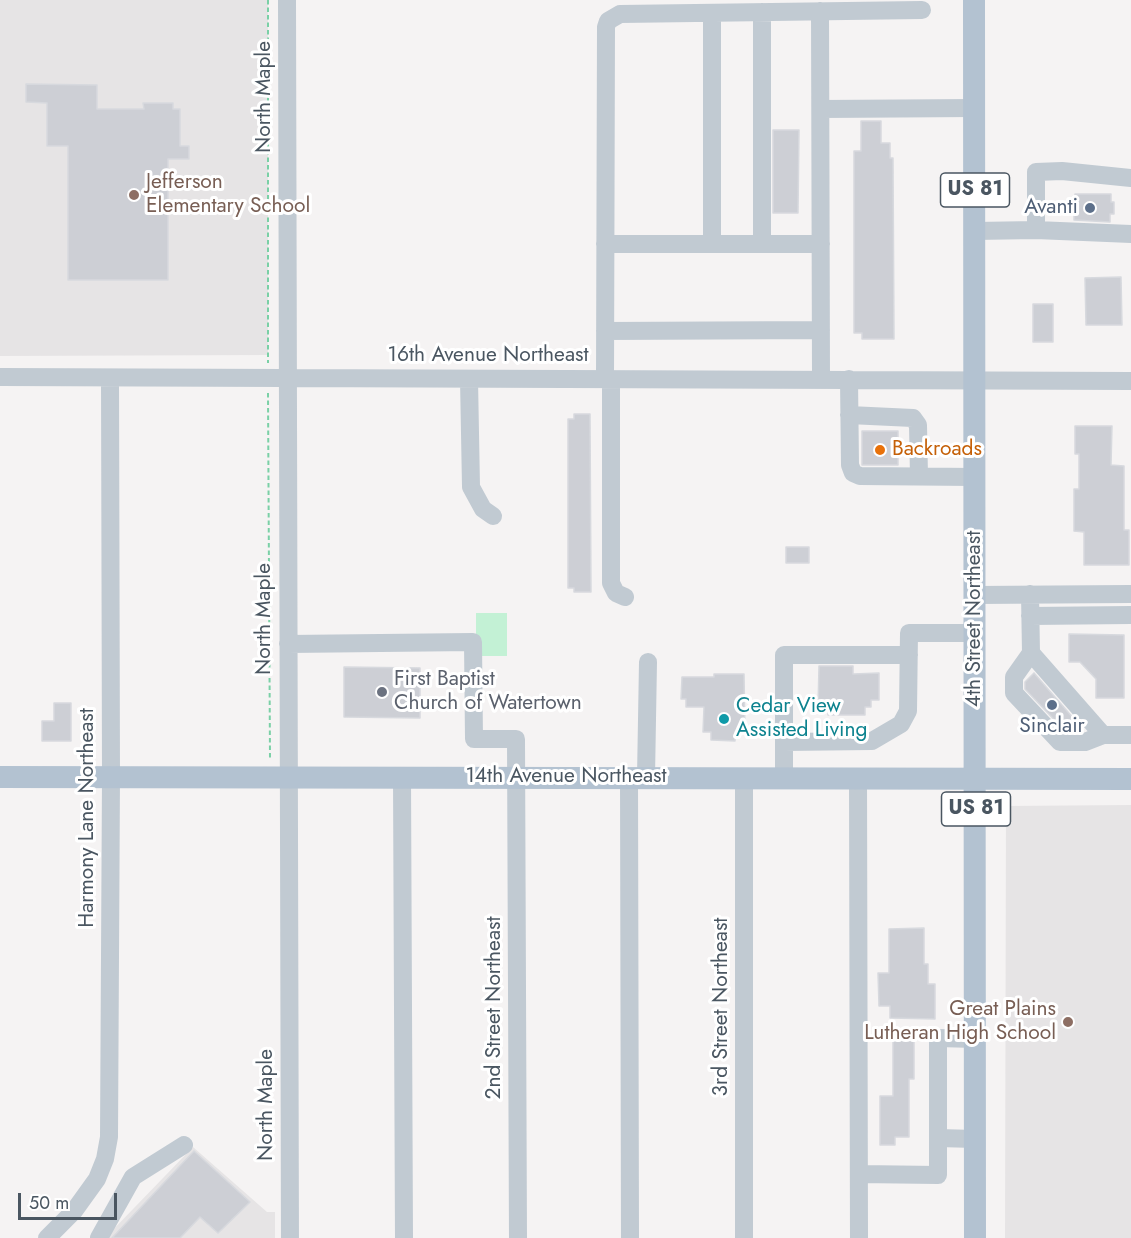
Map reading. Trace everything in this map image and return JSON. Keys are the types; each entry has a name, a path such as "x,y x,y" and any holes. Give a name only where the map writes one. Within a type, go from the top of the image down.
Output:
{"main road":[{"name":"4th Street Northeast","path":"974,0 975,1238"},
{"name":"14th Avenue Northeast","path":"0,777 1131,779"}],"street":[{"name":"North Maple","path":"287,0 290,1238"},
{"path":"625,597 616,594 612,582 605,331 606,27 608,21 620,14 922,10"},
{"path":"762,12 762,244"},
{"path":"820,12 821,379"},
{"path":"712,13 712,244"},
{"path":"821,109 975,108"},
{"path":"1036,230 1036,172 1062,171 1131,178"},
{"path":"975,231 1036,230 1131,234"},
{"path":"605,244 821,244"},
{"path":"605,331 821,330"},
{"name":"16th Avenue Northeast","path":"0,378 110,378 268,369 288,378 1131,381"},
{"name":"Harmony Lane Northeast","path":"47,1238 74,1211 93,1185 105,1159 111,1116 110,378"},
{"path":"470,379 471,487 483,509 494,516"},
{"path":"849,379 850,465 853,472 860,476 975,477"},
{"path":"849,415 913,418 918,425 919,476"},
{"path":"1030,594 1031,653 1014,677 1014,693 1060,742 1085,742 1103,735 1131,735"},
{"path":"975,595 1131,594"},
{"path":"1030,616 1131,615"},
{"path":"784,742 872,741 901,724 908,711 909,633 975,633"},
{"name":"2nd Street Northeast","path":"288,644 473,642 474,739 516,739 518,1238"},
{"path":"1031,653 1103,735"},
{"path":"784,777 784,655 909,655"},
{"path":"630,1238 638,777 648,662"},
{"path":"402,777 404,1238"},
{"name":"3rd Street Northeast","path":"744,777 744,1238"},
{"path":"858,777 859,1238"},
{"path":"859,1174 938,1175 938,1038 975,1039"},
{"path":"938,1138 975,1139"},
{"path":"99,1238 134,1177 184,1145"},
{"path":"93,1185 117,1205"}],"path":[{"path":"268,0 270,759"}],"shaded area":[{"name":"Jefferson Elementary School","path":"0,0 268,0 268,355 0,356"},
{"name":"Great Plains Lutheran High School","path":"1131,805 1131,1238 1005,1238 1006,806"},
{"path":"193,1147 267,1212 275,1212 275,1238 105,1238"}],"green space":[{"path":"476,613 507,613 507,656 476,656"}],"building":[{"path":"26,84 97,85 97,109 144,109 143,103 173,103 173,109 180,109 180,146 189,146 189,159 168,159 168,280 68,280 68,146 47,146 47,103 26,102"},
{"path":"861,121 881,121 881,143 890,143 890,158 893,158 894,339 862,339 862,333 854,333 854,151 861,151"},
{"path":"773,130 799,130 798,213 773,213"},
{"name":"Avanti","path":"1075,194 1111,194 1114,214 1110,214 1110,222 1074,220 1074,214 1067,214 1067,202 1075,202"},
{"path":"1121,277 1122,325 1086,325 1085,278"},
{"path":"1033,304 1053,304 1053,342 1033,342"},
{"path":"574,414 590,414 591,592 574,592 574,588 568,588 568,419 574,419"},
{"path":"1075,426 1112,426 1111,465 1124,466 1124,530 1129,530 1129,565 1084,565 1084,532 1074,531 1074,489 1079,489 1079,454 1075,454"},
{"name":"Backroads","path":"862,431 898,431 898,465 862,465"},
{"path":"786,547 809,547 809,563 786,563"},
{"path":"1069,634 1124,635 1124,698 1096,698 1096,679 1080,662 1069,662"},
{"path":"819,666 853,666 853,674 879,673 879,700 871,700 871,707 865,707 865,715 828,715 828,706 818,707"},
{"name":"First Baptist Church of Watertown","path":"344,667 420,668 420,718 344,717"},
{"name":"Sinclair","path":"1034,673 1081,727 1077,731 1065,731 1025,689 1025,682"},
{"name":"Cedar View Assisted Living","path":"714,674 744,674 745,733 735,732 735,741 711,740 711,732 703,732 704,707 686,707 686,699 681,699 682,677 714,677"},
{"path":"54,703 71,703 71,741 42,741 42,721 54,721"},
{"path":"924,928 924,964 928,964 928,984 935,984 935,1019 890,1018 890,1006 879,1006 878,973 889,973 889,929"},
{"path":"893,1040 914,1040 914,1079 909,1079 909,1137 895,1137 895,1145 880,1145 880,1096 893,1096"},
{"path":"194,1151 250,1202 218,1233 200,1217 180,1238 112,1238"}],"place":[{"name":"Jefferson Elementary School","path":"134,195"},
{"name":"Avanti","path":"1090,208"},
{"name":"Backroads","path":"880,450"},
{"name":"First Baptist Church of Watertown","path":"382,692"},
{"name":"Sinclair","path":"1052,705"},
{"name":"Cedar View Assisted Living","path":"724,719"},
{"name":"Great Plains Lutheran High School","path":"1068,1022"}]}
